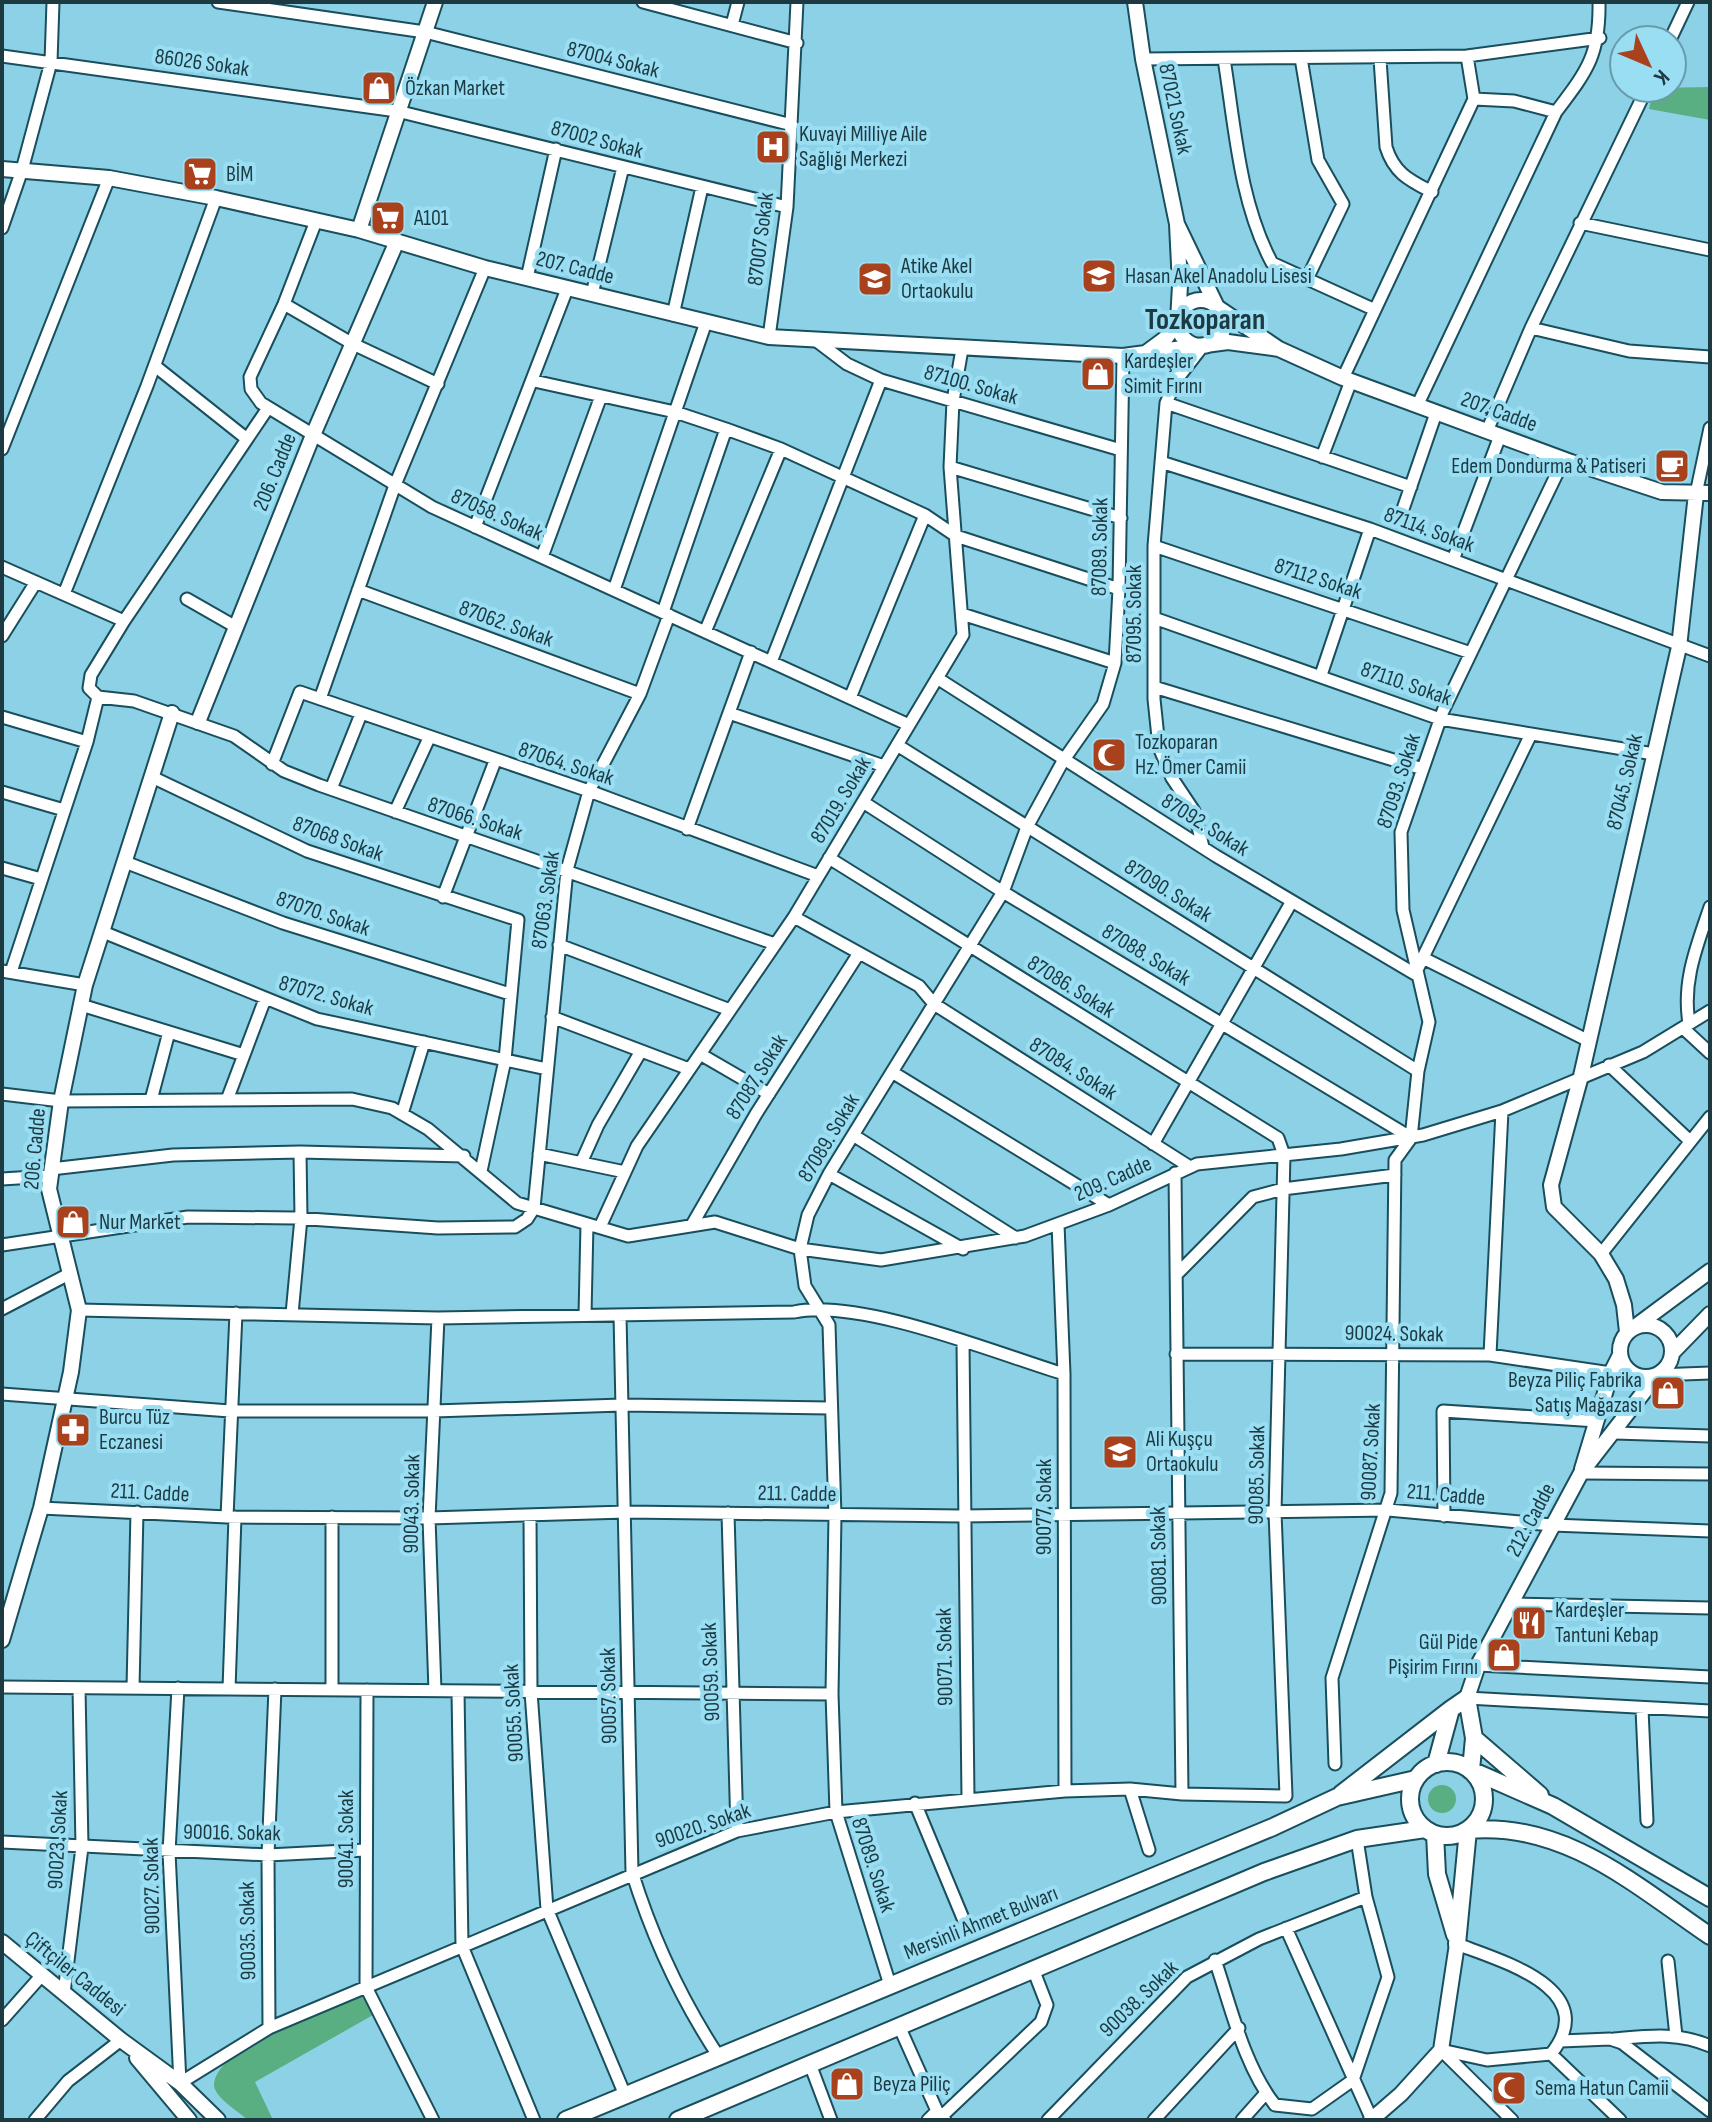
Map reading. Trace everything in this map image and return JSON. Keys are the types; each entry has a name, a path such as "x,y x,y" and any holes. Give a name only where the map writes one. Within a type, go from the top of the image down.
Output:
{"main road":[{"path":"678,2120 1264,1872 1357,1839 1430,1832 1457,1835 1468,1830 1476,1822 1485,1801 1484,1789 1471,1770 1474,1738 1467,1698 1337,1797"},
{"path":"1436,1764 1451,1709"},
{"path":"1474,1738 1553,1806"},
{"path":"1457,1944 1437,1874 1430,1832 1412,1811 1412,1789 1416,1779 1436,1764 1460,1764 1553,1806 1710,1898"},
{"name":"Mersinli Ahmet Bulvarı","path":"566,2120 1273,1827 1337,1797 1416,1779"},
{"path":"1468,1830 1515,1829 1561,1841 1603,1863 1710,1936"},
{"path":"1457,1944 1468,1830"}],"street":[{"path":"2,228 22,170 51,62 53,2"},
{"name":"87004 Sokak","path":"218,2 425,32 792,125"},
{"path":"359,230 435,2"},
{"path":"643,2 797,43"},
{"path":"732,25 738,2"},
{"name":"87007 Sokak","path":"769,337 787,207 797,2"},
{"name":"87021 Sokak","path":"1135,2 1143,59 1177,224"},
{"path":"1417,406 1556,112 1589,69 1600,38 1599,2"},
{"path":"1678,24 1688,2"},
{"path":"1143,59 1467,56 1600,38"},
{"name":"86026 Sokak","path":"2,56 397,111"},
{"path":"1322,457 1373,309 1432,192 1474,99 1467,56"},
{"path":"1301,58 1318,160 1343,204 1307,279"},
{"path":"1224,59 1253,222 1272,263 1373,309"},
{"path":"1380,59 1386,147 1390,161 1400,175 1432,192"},
{"path":"1474,99 1514,101 1556,112"},
{"path":"1453,560 1531,328 1639,104"},
{"name":"87002 Sokak","path":"397,111 787,207"},
{"path":"527,278 556,149"},
{"path":"592,294 623,167"},
{"name":"207. Cadde","path":"2,169 109,178 216,198 359,230 485,268 769,337 1123,356 1228,342 1279,349 1347,380 1564,459 1662,492 1703,493"},
{"path":"2,449 109,178"},
{"path":"673,315 702,187"},
{"path":"64,594 155,366 216,198"},
{"path":"85,985 6,972 87,742 98,697 89,688 91,675 268,408 251,389 250,377 284,304 316,221"},
{"path":"1580,223 1710,250"},
{"path":"1177,224 1217,307 1223,328 1215,341 1201,346 1180,373"},
{"path":"1177,224 1178,321 1187,341 1201,346"},
{"name":"206. Cadde","path":"198,722 313,435 397,241"},
{"path":"320,699 395,485 485,268"},
{"path":"475,527 567,289"},
{"path":"1145,354 1166,338 1190,303 1204,300 1279,349"},
{"path":"284,304 353,344 438,384"},
{"path":"614,590 706,322"},
{"path":"1531,328 1629,351 1710,357"},
{"name":"87100. Sokak","path":"818,342 847,364 881,380 1121,450"},
{"name":"87019. Sokak","path":"600,1227 637,1146 794,917 963,635 950,467 953,401 962,349"},
{"name":"87089. Sokak","path":"890,1985 836,1812 832,1694 835,1516 829,1325 805,1286 800,1249 808,1215 829,1174 1003,892 1027,827 1063,761 1103,704 1115,663 1123,356"},
{"path":"155,366 247,439"},
{"name":"87095. Sokak","path":"1180,373 1166,403 1154,546 1154,687 1159,747 1172,778 1194,811 1203,847"},
{"path":"771,662 881,380"},
{"path":"534,381 675,412 726,429 781,449 925,515 956,536 1119,589"},
{"path":"542,557 601,396"},
{"path":"1166,403 1411,487"},
{"name":"87058. Sokak","path":"268,408 395,485 475,527 909,725"},
{"path":"1402,512 1436,413"},
{"path":"1703,493 1710,428"},
{"name":"87063. Sokak","path":"534,1208 567,870 589,791 640,694 726,429"},
{"path":"705,632 781,449"},
{"name":"87093. Sokak","path":"1411,1138 1418,1071 1429,1022 1415,974 1399,864 1401,832 1440,719 1468,652 1507,580 1564,459"},
{"name":"87114. Sokak","path":"1161,462 1370,529 1679,647 1710,656"},
{"path":"950,467 1121,518"},
{"name":"87045. Sokak","path":"1601,1254 1554,1207 1551,1185 1581,1076 1679,647 1703,493"},
{"path":"850,698 925,515"},
{"path":"1321,675 1370,529"},
{"name":"87112 Sokak","path":"1154,546 1468,652"},
{"path":"2,567 124,621"},
{"path":"2,636 36,582"},
{"name":"87062. Sokak","path":"358,590 640,694"},
{"path":"187,599 236,627"},
{"path":"962,614 1115,663"},
{"name":"87110. Sokak","path":"1154,618 1440,719 1654,754"},
{"path":"687,829 751,652"},
{"name":"87092. Sokak","path":"937,678 1063,761 1415,974"},
{"path":"1154,687 1423,769"},
{"name":"87064. Sokak","path":"272,764 300,692 589,791 818,876"},
{"name":"87066. Sokak","path":"98,697 134,701 198,722 234,736 272,764 331,789 775,944"},
{"name":"206. Cadde","path":"2,1640 41,1508 71,1372 79,1310 49,1189 61,1101 85,985 172,713"},
{"path":"729,713 884,766"},
{"path":"331,789 361,714"},
{"path":"2,717 87,742"},
{"path":"1415,974 1531,734"},
{"path":"395,812 429,738"},
{"name":"87090. Sokak","path":"897,745 1418,1071"},
{"path":"443,897 495,761"},
{"name":"87068 Sokak","path":"152,777 307,851 518,920 510,994"},
{"path":"2,792 64,810"},
{"name":"87088. Sokak","path":"863,802 1003,892 1411,1138"},
{"name":"87086. Sokak","path":"829,858 1278,1138 1284,1155"},
{"name":"87070. Sokak","path":"125,862 309,932 510,994"},
{"path":"2,868 41,879"},
{"path":"1153,1144 1292,901"},
{"path":"1710,907 1688,971 1686,1003 1686,1026 1710,1053"},
{"path":"794,917 919,986 934,1004"},
{"name":"87072. Sokak","path":"103,932 317,1019 547,1069"},
{"path":"559,945 730,1010"},
{"name":"87087. Sokak","path":"693,1223 769,1094 859,953"},
{"path":"1423,958 1589,1041"},
{"path":"2,1094 61,1101 352,1099 402,1114 481,1171 505,1060 510,994"},
{"path":"227,1100 265,999"},
{"name":"87084. Sokak","path":"934,1004 1190,1167"},
{"path":"81,1005 244,1055"},
{"name":"209. Cadde","path":"481,1171 517,1203 628,1236 693,1223 715,1222 800,1249 881,1260 1016,1238 1109,1205 1190,1167 1411,1138 1502,1111 1643,1052 1710,1011"},
{"path":"552,1017 689,1069"},
{"path":"151,1100 169,1032"},
{"path":"402,1114 424,1042"},
{"path":"581,1163 598,1125 641,1051"},
{"path":"700,1054 769,1094"},
{"path":"1609,1065 1690,1141"},
{"path":"892,1072 1109,1205"},
{"path":"1490,1355 1502,1111"},
{"path":"1710,1117 1601,1254 1624,1305 1627,1332 1611,1373 1581,1473 1710,1474"},
{"path":"853,1135 1016,1238"},
{"name":"90087. Sokak","path":"1335,1764 1332,1678 1388,1510 1394,1353 1395,1160 1411,1138"},
{"path":"2,1179 173,1155 300,1152 464,1156"},
{"path":"292,1314 301,1218 300,1152"},
{"path":"539,1154 625,1172"},
{"name":"90085. Sokak","path":"1284,1155 1275,1512 1286,1796"},
{"name":"90081. Sokak","path":"1175,1173 1182,1794"},
{"path":"829,1174 963,1249"},
{"path":"1176,1275 1253,1197 1283,1189 1395,1175"},
{"path":"2,1245 188,1217 301,1218 438,1228 515,1227 527,1219 534,1208"},
{"path":"585,1315 587,1224"},
{"name":"90077. Sokak","path":"1058,1224 1064,1374 1065,1791"},
{"path":"1627,1332 1710,1271"},
{"path":"2,1309 69,1274"},
{"path":"79,1310 438,1318 794,1312 818,1307 864,1313 1064,1374"},
{"path":"229,1689 230,1411 236,1313"},
{"name":"90057. Sokak","path":"620,1315 632,1872 643,1909 702,2031 719,2057"},
{"path":"1657,1375 1665,1369 1672,1353 1709,1317"},
{"name":"90043. Sokak","path":"435,1691 429,1518 438,1318"},
{"path":"1627,1332 1644,1325 1661,1329 1671,1344 1672,1353"},
{"name":"90071. Sokak","path":"963,1343 962,1516 968,1799"},
{"name":"90024. Sokak","path":"1176,1354 1490,1355 1611,1373"},
{"path":"1620,1355 1633,1374 1710,1373"},
{"name":"212. Cadde","path":"1467,1698 1478,1665 1581,1473 1657,1375"},
{"path":"2,1394 230,1411 434,1411 622,1405 830,1408"},
{"path":"1444,1516 1443,1411 1597,1421"},
{"path":"1615,1433 1710,1436"},
{"name":"211. Cadde","path":"41,1508 231,1517 429,1518 626,1512 962,1516 1388,1510 1552,1525 1710,1531"},
{"path":"133,1688 137,1512"},
{"name":"90059. Sokak","path":"728,1513 737,1831"},
{"name":"90055. Sokak","path":"530,1515 531,1692 547,1909 625,2095"},
{"path":"332,1517 332,1690"},
{"path":"1513,1604 1710,1608"},
{"path":"1478,1665 1710,1677"},
{"path":"2,1687 832,1694"},
{"name":"90023. Sokak","path":"64,1993 82,1847 79,1688"},
{"name":"90027. Sokak","path":"178,1688 169,1852 180,2083"},
{"name":"90035. Sokak","path":"269,2028 268,1855 275,1689"},
{"name":"90041. Sokak","path":"366,1987 367,1690"},
{"path":"458,1691 462,1946 534,2120"},
{"path":"1467,1698 1710,1711"},
{"path":"1642,1709 1647,1821"},
{"path":"1130,1789 1149,1850"},
{"name":"90020. Sokak","path":"180,2083 269,2028 632,1872 737,1831 836,1812 1065,1791 1130,1789 1182,1794 1286,1796"},
{"path":"915,1803 967,1928"},
{"path":"1215,1960 1239,2028 1266,2093 1275,2105 1312,2109 1353,2080 1388,1977 1366,1897 1357,1839"},
{"name":"90016. Sokak","path":"2,1842 268,1855 365,1850"},
{"name":"90038. Sokak","path":"1048,2120 1187,1977 1215,1960 1286,1928 1366,1897"},
{"path":"1286,1928 1371,2120 1401,2094 1441,2050 1457,1944 1532,1972 1554,1992 1561,2008 1564,2028 1561,2041 1551,2054 1487,2060 1441,2050"},
{"name":"Çiftçiler Caddesi","path":"2,1942 121,2040 180,2083 218,2120"},
{"path":"1668,1961 1676,2036"},
{"path":"928,2120 942,2116 1041,2022 1047,2005 1033,1969"},
{"path":"2,2020 42,1975"},
{"path":"366,1987 433,2120"},
{"path":"899,2026 942,2116"},
{"path":"1154,2120 1239,2028"},
{"path":"1561,2041 1676,2036 1710,2046"},
{"path":"35,2120 68,2081 121,2040"},
{"name":"Çiftçiler Caddesi","path":"121,2040 189,2120"},
{"path":"1616,2041 1710,2111"},
{"path":"1441,2050 1512,2120"},
{"path":"1551,2054 1620,2120"},
{"path":"810,2064 831,2120"},
{"path":"1242,2120 1266,2093"}],"green space":[{"path":"1688,87 1710,87 1710,120 1649,109 1650,104 1688,104"},
{"path":"1442,1785 1452,1789 1456,1799 1452,1809 1442,1813 1432,1809 1428,1799 1432,1789"},
{"path":"364,1993 373,2015 255,2082 273,2120 248,2120 215,2090 219,2070 253,2042"}],"place":[{"name":"Özkan Market","path":"379,88"},
{"name":"Kuvayi Milliye Aile Sağlığı Merkezi","path":"773,147"},
{"name":"BİM","path":"200,174"},
{"name":"A101","path":"388,218"},
{"name":"Hasan Akel Anadolu Lisesi","path":"1099,276"},
{"name":"Atike Akel Ortaokulu","path":"875,279"},
{"name":"Kardeşler Simit Fırını","path":"1098,374"},
{"name":"Edem Dondurma & Patiseri","path":"1672,466"},
{"name":"Tozkoparan Hz. Ömer Camii","path":"1109,755"},
{"name":"Nur Market","path":"73,1222"},
{"name":"Beyza Piliç Fabrika Satış Mağazası","path":"1668,1393"},
{"name":"Burcu Tüz Eczanesi","path":"73,1430"},
{"name":"Ali Kuşçu Ortaokulu","path":"1120,1452"},
{"name":"Kardeşler Tantuni Kebap","path":"1529,1623"},
{"name":"Gül Pide Pişirim Fırını","path":"1504,1655"},
{"name":"Beyza Piliç","path":"847,2084"},
{"name":"Sema Hatun Camii","path":"1509,2088"}],"district":[{"name":"Tozkoparan","path":"1205,320"}]}
